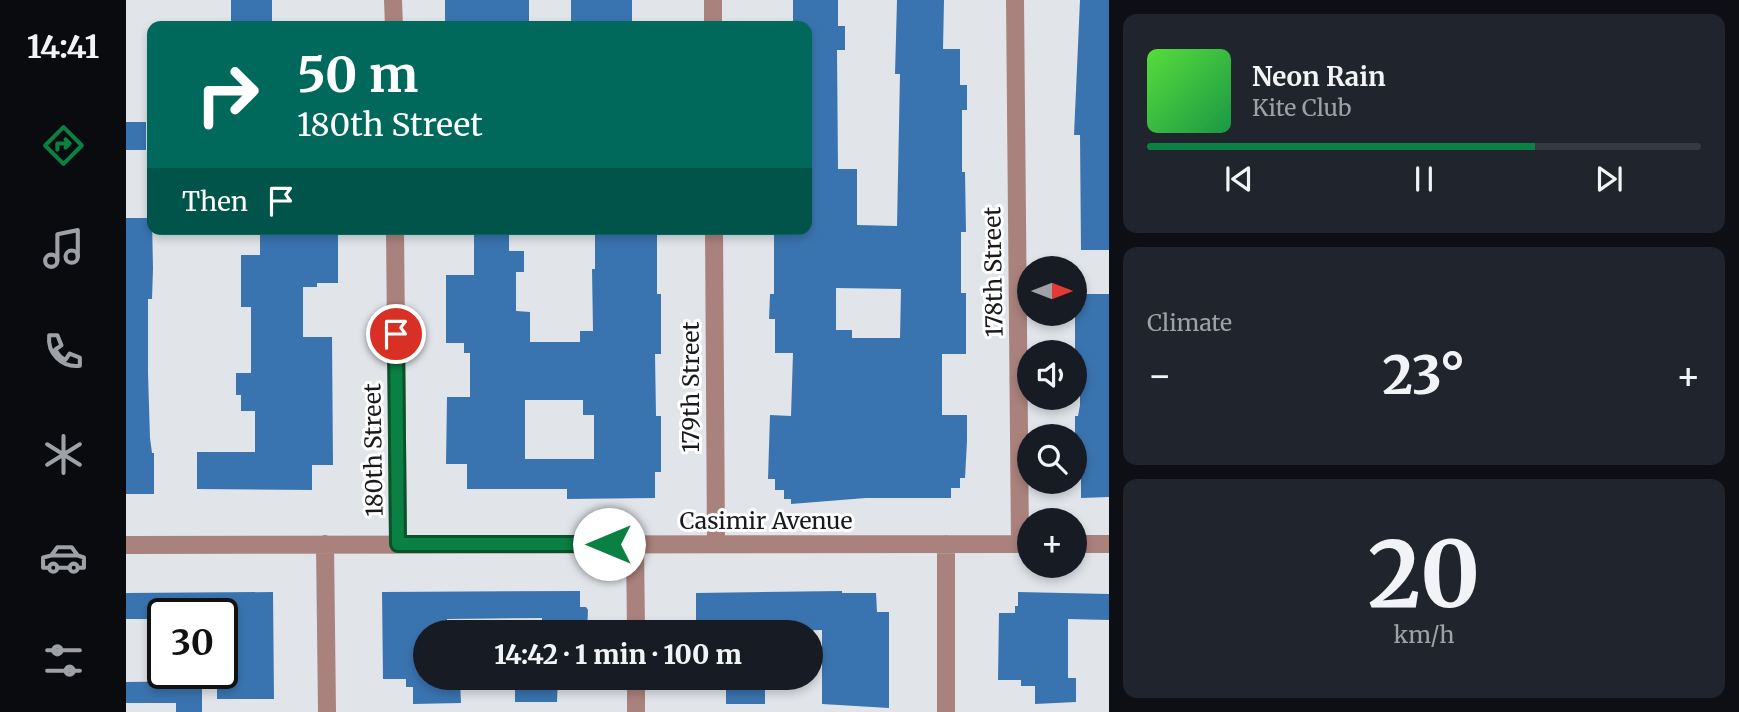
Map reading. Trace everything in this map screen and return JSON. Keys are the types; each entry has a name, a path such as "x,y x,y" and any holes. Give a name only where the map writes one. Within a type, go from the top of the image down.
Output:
{"street":[{"path":"393,0 394,21"},
{"path":"713,0 713,21"},
{"name":"178th Street","path":"1016,0 1024,508"},
{"name":"180th Street","path":"396,235 398,544"},
{"name":"179th Street","path":"714,235 716,544"},
{"path":"326,544 327,712"},
{"path":"635,544 636,620"},
{"path":"946,544 946,712"},
{"name":"Casimir Avenue","path":"126,545 1017,544"},
{"path":"1087,544 1109,544"},
{"path":"636,690 636,712"}],"building":[{"path":"231,0 272,0 272,21 231,21"},
{"path":"445,0 529,0 529,21 445,21"},
{"path":"571,0 632,0 632,21 571,21"},
{"path":"793,0 838,0 838,26 845,26 845,50 837,50 838,169 857,169 857,225 897,226 900,74 895,74 897,0 944,0 943,49 960,49 960,85 967,85 967,110 962,110 966,232 961,232 961,293 966,293 966,354 942,354 942,415 967,415 965,478 960,478 960,488 951,488 951,498 866,498 791,504 791,499 784,499 784,490 775,490 775,479 768,479 770,415 791,416 793,353 775,353 775,319 769,319 770,294 774,294 774,235 812,235 812,21 793,21","holes":["836,288 901,289 900,338 852,338 852,330 836,330"]},
{"path":"1080,0 1109,0 1109,250 1081,250 1080,135 1074,135"},
{"path":"126,122 146,122 146,150 126,150"},
{"path":"126,218 147,218 147,235 152,235 152,299 148,299 148,373 154,494 126,494"},
{"path":"260,235 338,235 338,283 317,283 317,287 303,287 303,337 332,337 333,465 312,465 312,490 197,489 197,452 255,452 255,411 241,411 241,395 236,395 236,373 251,373 251,307 241,307 241,255 260,255"},
{"path":"474,235 509,235 509,251 524,251 524,272 516,272 516,311 530,312 530,342 580,342 580,331 593,331 592,269 595,269 595,235 657,235 661,354 655,354 656,416 661,416 661,472 655,472 655,498 567,499 567,489 467,489 467,464 446,464 447,397 470,397 470,353 464,353 464,343 446,343 446,275 474,275","holes":["525,400 583,400 583,415 594,415 594,459 525,459"]},
{"path":"1087,294 1109,294 1109,497 1081,498 1081,494 1087,494 1087,424 1075,424 1075,416 1078,416 1079,410 1087,410 1087,340 1075,340 1075,326 1087,326"},
{"path":"580,591 580,607 586,607 588,610 588,620 413,620 413,687 406,687 406,679 383,679 382,592"},
{"path":"273,592 274,699 217,699 217,689 238,689 238,598 147,598 147,619 126,619 126,593"},
{"path":"1018,592 1109,594 1109,620 1068,619 1068,678 1076,678 1076,702 1035,704 1035,686 1021,686 1021,680 998,680 999,613 1015,613"},
{"path":"696,593 876,593 877,612 889,612 889,708 822,704 823,620 696,620"},
{"path":"126,682 147,682 147,689 202,689 202,712 176,712 176,703 126,703"},
{"path":"413,690 460,690 461,703 413,704"},
{"path":"515,690 557,690 557,702 515,702"},
{"path":"726,690 765,690 765,704 726,704"}],"route":[{"path":"396,334 398,544 609,544"}]}
